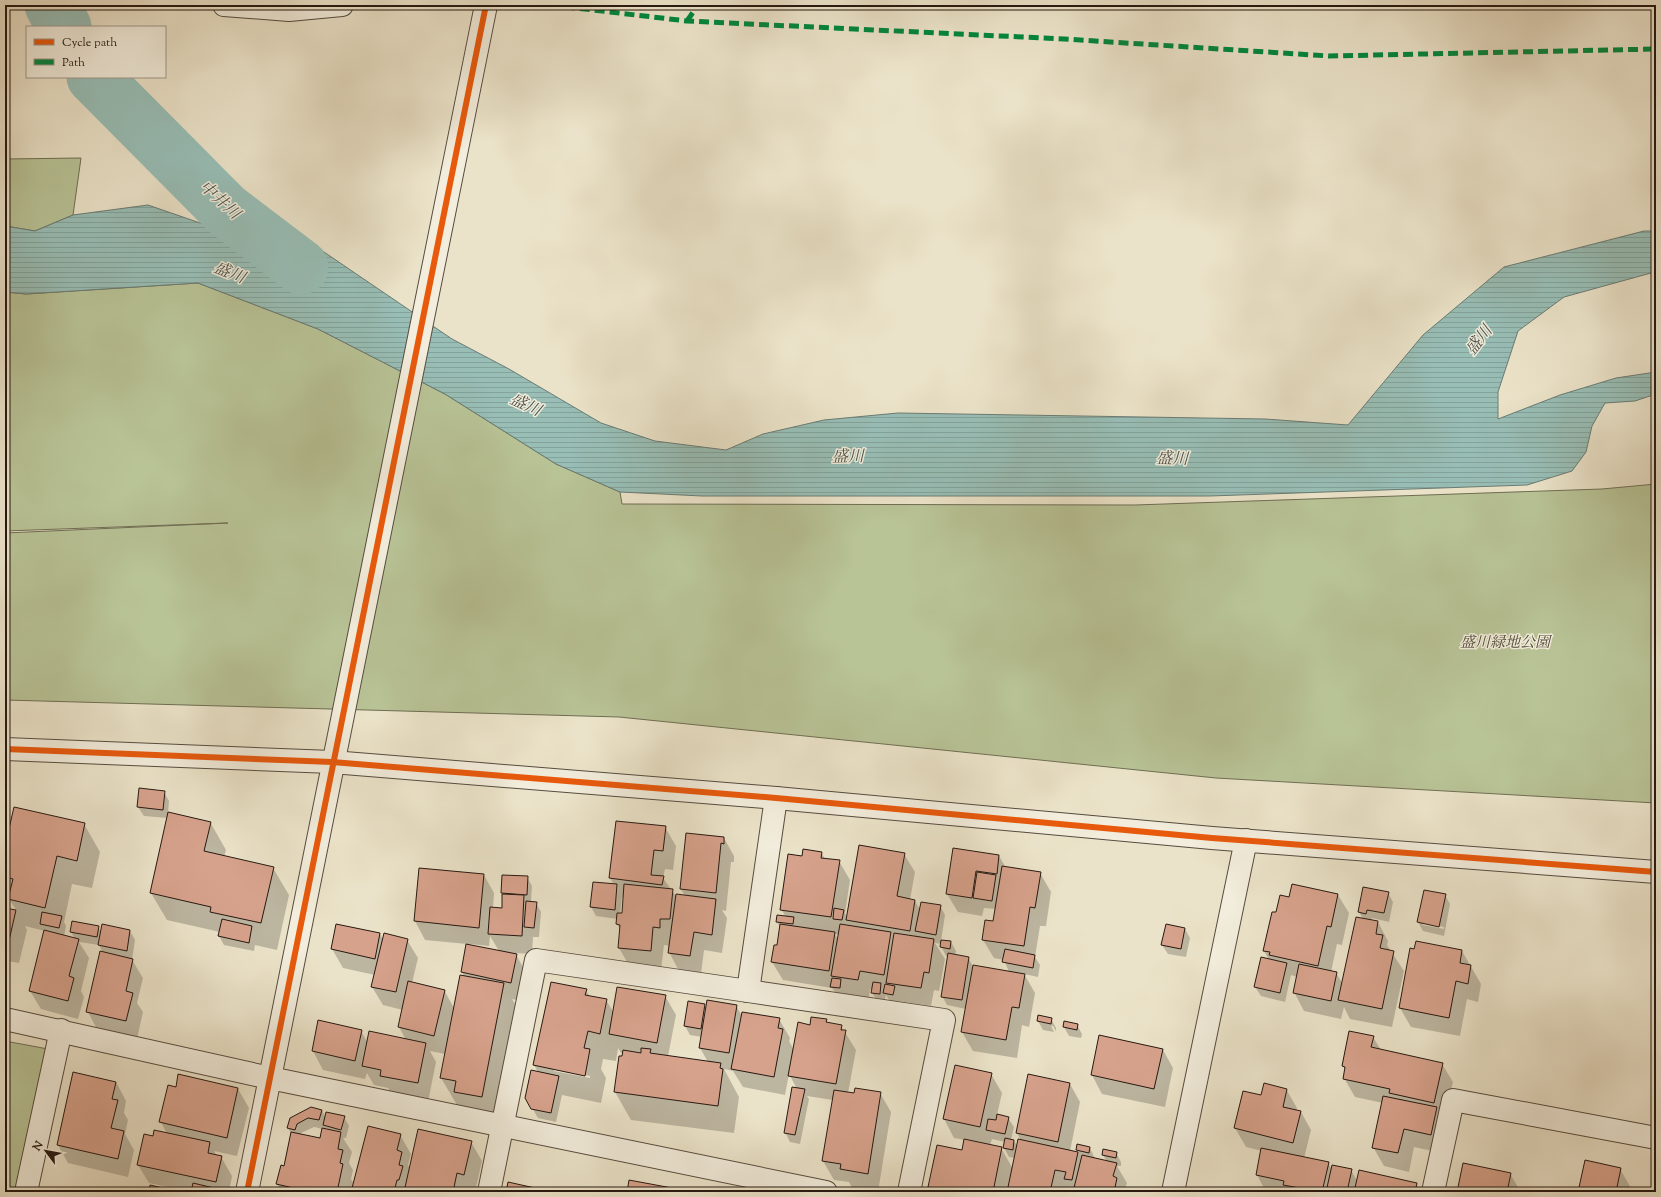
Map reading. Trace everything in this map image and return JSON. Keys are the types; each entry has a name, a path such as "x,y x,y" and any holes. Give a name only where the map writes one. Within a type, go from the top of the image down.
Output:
{"street":[{"path":"224,5 289,10 342,5"},
{"path":"246,1192 484,11"},
{"path":"5,749 332,762 776,798 1246,840 1656,872"},
{"path":"748,991 776,798"},
{"path":"1173,1192 1246,840"},
{"path":"489,1192 536,960 944,1020 908,1192"},
{"path":"5,1018 270,1078 826,1192"},
{"path":"26,1192 61,1030"},
{"path":"1433,1192 1453,1100 1656,1138"}],"green space":[{"path":"81,158 73,215 35,231 5,226 5,159"},
{"name":"盛川緑地公園","path":"198,283 318,329 445,394 556,464 620,492 622,504 1135,505 1602,489 1656,484 1656,803 1216,778 619,717 5,700 5,533 228,523 5,531 5,292 26,294"},
{"path":"5,1041 48,1049 18,1192 5,1192"}],"water":[{"name":"盛川","path":"148,205 203,224 274,218 452,339 509,369 601,423 655,441 726,450 763,434 824,420 898,413 1265,419 1348,425 1423,335 1504,267 1644,231 1656,231 1656,273 1651,273 1564,297 1518,331 1498,392 1498,419 1560,395 1616,378 1656,372 1656,394 1635,401 1605,403 1592,426 1586,452 1572,471 1527,485 1210,496 702,496 620,492 556,464 445,394 318,329 198,283 26,294 5,292 5,226 35,231 73,215"}],"building":[{"path":"139,788 165,791 163,810 137,807"},
{"path":"14,807 85,823 77,861 57,856 45,908 8,899 13,879 5,877 5,846"},
{"path":"168,812 211,822 204,851 274,867 261,923 210,912 211,907 150,893"},
{"path":"616,821 666,826 663,851 654,850 651,875 664,876 662,885 609,878"},
{"path":"686,833 724,837 724,844 721,843 716,893 680,889"},
{"path":"859,845 905,853 897,896 915,900 910,931 846,920"},
{"path":"953,848 999,855 997,874 976,871 972,898 946,894"},
{"path":"803,849 822,852 821,858 840,860 831,917 780,910 788,854 802,856"},
{"path":"1002,866 1041,872 1035,908 1030,907 1024,946 982,940 985,920 993,921"},
{"path":"419,868 484,874 479,928 414,921"},
{"path":"977,872 996,875 992,901 973,898"},
{"path":"502,875 528,876 527,895 501,893"},
{"path":"593,882 617,884 615,910 590,907"},
{"path":"624,884 673,889 670,919 660,919 660,928 653,927 651,951 618,948 620,925 616,924 617,913 622,913"},
{"path":"1292,884 1338,894 1331,927 1327,926 1318,966 1269,955 1270,952 1263,951 1272,912 1276,912 1280,895 1289,897"},
{"path":"1363,887 1389,892 1384,913 1367,910 1366,914 1358,912"},
{"path":"1424,890 1446,894 1439,927 1417,922"},
{"path":"502,894 524,895 522,936 488,934 490,907 502,908"},
{"path":"676,894 716,899 712,935 694,932 690,956 668,953"},
{"path":"526,901 537,902 534,928 524,927"},
{"path":"921,902 941,905 936,935 915,931"},
{"path":"5,908 16,910 8,945 5,944"},
{"path":"834,908 844,910 842,920 833,919"},
{"path":"42,912 62,916 59,928 40,924"},
{"path":"777,915 794,917 793,924 776,922"},
{"path":"1356,917 1378,921 1376,934 1383,935 1380,948 1394,951 1382,1009 1338,1000"},
{"path":"222,919 252,926 249,943 218,936"},
{"path":"72,921 99,926 97,937 70,932"},
{"path":"102,924 130,930 127,951 98,945"},
{"path":"336,924 380,933 375,959 331,949"},
{"path":"780,924 835,932 829,971 771,962 774,945 777,945"},
{"path":"840,924 891,932 884,975 860,971 858,980 831,976"},
{"path":"1166,924 1185,928 1181,949 1161,945"},
{"path":"44,930 79,939 69,976 74,978 68,1001 29,991"},
{"path":"384,933 408,939 396,992 371,987"},
{"path":"894,933 934,939 929,973 924,972 921,988 886,983"},
{"path":"941,940 951,941 950,949 940,947"},
{"path":"1416,941 1462,950 1460,963 1471,965 1468,984 1456,981 1449,1018 1399,1008 1410,948 1414,949"},
{"path":"466,944 517,954 511,983 461,972"},
{"path":"1005,949 1035,955 1033,968 1002,962"},
{"path":"100,951 133,959 126,991 133,993 126,1021 86,1012"},
{"path":"948,953 969,957 962,1000 941,997"},
{"path":"1261,957 1287,963 1280,993 1254,987"},
{"path":"1299,964 1337,972 1331,1001 1293,993"},
{"path":"973,965 1025,974 1019,1008 1012,1007 1006,1040 961,1032"},
{"path":"460,975 504,983 482,1097 454,1092 456,1081 440,1078"},
{"path":"832,978 841,979 840,988 830,987"},
{"path":"408,981 445,990 434,1036 398,1027"},
{"path":"551,982 587,989 585,995 607,999 600,1034 588,1031 584,1048 590,1049 585,1076 533,1065"},
{"path":"873,982 881,983 880,994 871,993"},
{"path":"885,984 895,986 893,995 883,993"},
{"path":"617,987 666,995 657,1043 609,1034"},
{"path":"707,1000 737,1005 729,1053 699,1048"},
{"path":"688,1001 705,1004 701,1029 684,1026"},
{"path":"742,1012 780,1018 778,1028 783,1029 774,1077 731,1069"},
{"path":"1038,1015 1052,1018 1051,1024 1037,1021"},
{"path":"811,1017 827,1019 826,1022 842,1025 841,1030 846,1030 836,1084 788,1076 798,1022 810,1025"},
{"path":"318,1020 362,1030 355,1061 312,1051"},
{"path":"1064,1021 1078,1024 1077,1030 1063,1027"},
{"path":"369,1031 426,1043 418,1083 380,1076 381,1070 362,1066"},
{"path":"1349,1031 1374,1036 1371,1047 1443,1063 1434,1103 1389,1093 1390,1089 1343,1079 1345,1067 1342,1066"},
{"path":"1099,1035 1163,1049 1154,1089 1091,1075"},
{"path":"641,1048 651,1049 650,1053 721,1063 720,1068 723,1069 718,1106 614,1092 619,1056 622,1056 623,1050 641,1053"},
{"path":"955,1065 992,1073 980,1127 943,1119"},
{"path":"531,1070 559,1076 551,1113 531,1109 525,1098"},
{"path":"73,1072 116,1082 112,1099 118,1100 111,1128 124,1131 118,1159 57,1145"},
{"path":"178,1074 238,1088 227,1138 159,1122 168,1085 176,1087"},
{"path":"1028,1074 1070,1083 1058,1142 1016,1133"},
{"path":"1264,1083 1287,1089 1283,1107 1301,1111 1293,1143 1234,1128 1243,1091 1261,1095"},
{"path":"792,1087 805,1089 795,1135 784,1133"},
{"path":"855,1088 881,1092 868,1174 840,1169 841,1164 822,1161 834,1090 854,1093"},
{"path":"1383,1096 1437,1107 1431,1135 1404,1129 1398,1153 1372,1148"},
{"path":"311,1107 322,1110 319,1120 308,1118 297,1124 295,1130 287,1128 290,1118"},
{"path":"326,1112 345,1116 341,1130 323,1125"},
{"path":"997,1114 1009,1117 1005,1134 986,1130 988,1119 996,1120"},
{"path":"368,1126 401,1134 397,1150 402,1152 399,1165 403,1166 394,1192 351,1192"},
{"path":"322,1128 341,1132 338,1149 343,1150 340,1163 343,1164 337,1192 311,1192 276,1184 281,1165 284,1166 291,1132 320,1138"},
{"path":"418,1129 472,1141 464,1175 457,1173 453,1192 404,1192"},
{"path":"154,1130 210,1142 208,1153 222,1156 216,1182 137,1165 144,1134 153,1136"},
{"path":"1005,1138 1014,1140 1013,1150 1003,1148"},
{"path":"964,1139 1002,1147 993,1192 951,1192 928,1187 937,1145 962,1150"},
{"path":"1018,1139 1078,1152 1072,1180 1064,1179 1066,1172 1055,1170 1050,1192 1007,1192"},
{"path":"1077,1144 1090,1147 1089,1153 1076,1150"},
{"path":"1261,1148 1329,1162 1322,1192 1283,1185 1284,1181 1256,1175"},
{"path":"1103,1149 1117,1152 1116,1158 1102,1155"},
{"path":"1082,1155 1117,1163 1113,1176 1117,1178 1114,1192 1073,1192"},
{"path":"1585,1160 1621,1168 1616,1192 1578,1192"},
{"path":"1463,1163 1511,1173 1507,1192 1457,1192"},
{"path":"1332,1165 1352,1169 1347,1192 1326,1192"},
{"path":"1359,1170 1417,1183 1415,1192 1354,1192"},
{"path":"629,1180 672,1188 671,1192 627,1192"},
{"path":"508,1182 553,1192 506,1192"},
{"path":"193,1183 218,1189 217,1192 191,1192"},
{"path":"150,1185 181,1192 149,1192"}],"waterway":[{"name":"中井川","path":"52,5 63,26"},
{"name":"中井川","path":"95,78 226,210 301,267"}],"marked path":[{"path":"550,5 687,21 1064,39 1329,56 1656,49"},
{"path":"687,21 698,5"}],"cycle path":[{"path":"247,1192 486,5"},
{"path":"5,749 332,762 776,798 1212,838 1656,872"}]}
